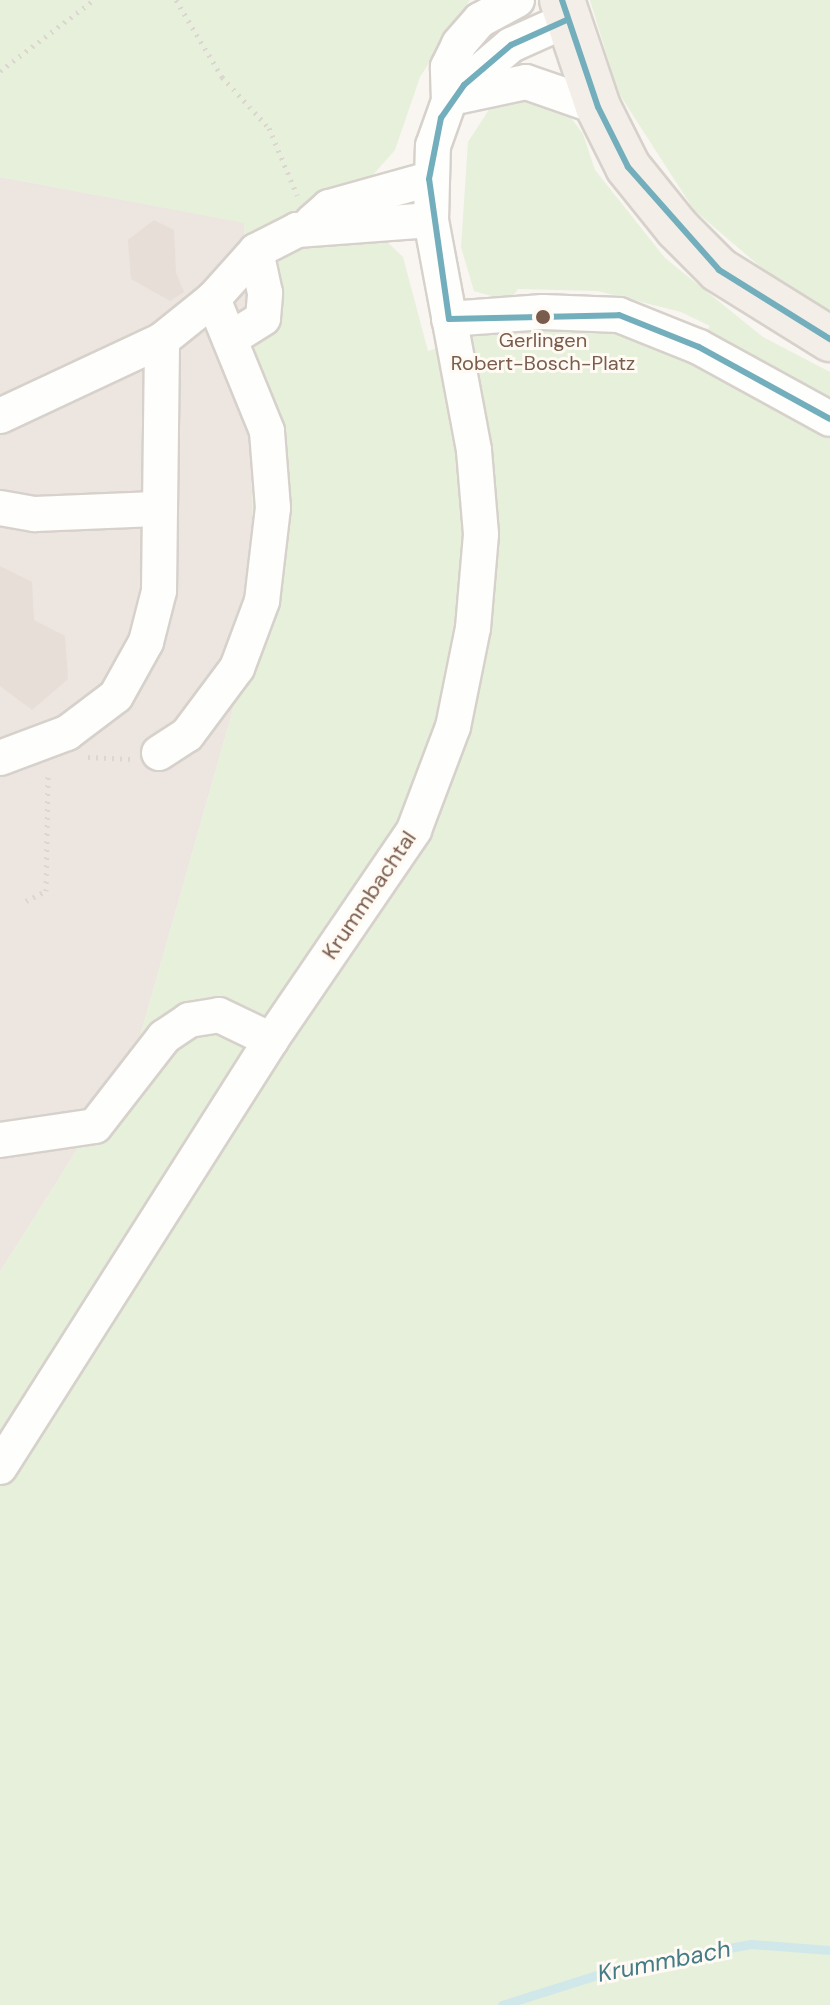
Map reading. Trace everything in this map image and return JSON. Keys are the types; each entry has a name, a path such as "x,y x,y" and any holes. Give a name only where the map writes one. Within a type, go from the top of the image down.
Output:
{"main road":[{"path":"565,10 598,107 628,167 677,228 731,279 830,339"}],"street":[{"name":"Krummbachtal","path":"0,1467 271,1040 414,830 453,727 473,628 481,534 474,450 431,220 429,179 449,101 448,67 459,44 480,20 517,0"},
{"path":"449,101 511,45 565,10"},
{"path":"449,101 487,87 526,82 598,107"},
{"path":"0,416 162,340 213,299 256,251 303,228 329,207 429,179"},
{"path":"303,228 431,220"},
{"path":"230,339 263,318 265,293 256,251"},
{"path":"159,753 187,735 237,668 262,601 273,508 267,431 213,299"},
{"path":"449,319 543,312 619,315 699,347 830,419"},
{"path":"0,758 67,733 116,696 146,642 159,591 156,509 162,340"},
{"path":"0,508 35,514 156,509"},
{"path":"0,1140 95,1126 164,1037 189,1020 219,1015 271,1040"}],"path":[{"path":"0,71 94,0"},
{"path":"176,0 222,77 269,128 303,228"},
{"path":"67,733 80,758 140,761 159,753"},
{"path":"26,901 46,891 44,778 56,771"}],"shaded area":[{"path":"0,177 244,222 256,629 133,1061 0,1272"}],"green space":[{"path":"0,0 470,0 420,77 395,150 372,176 354,184 384,239 403,257 428,351 509,327 623,332 689,356 710,326 681,312 598,291 518,289 509,301 474,291 461,247 468,142 492,105 520,94 566,111 583,134 595,170 665,258 763,337 830,372 830,2005 0,2005 0,1272 133,1061 256,629 244,223 0,177"},
{"path":"590,0 830,0 830,314 797,298 694,210 618,92"}],"building":[{"path":"154,220 174,230 176,273 184,292 170,301 131,279 128,240"},
{"path":"0,566 32,582 34,620 65,636 68,679 32,710 0,686"}],"waterway":[{"name":"Krummbach","path":"502,2005 616,1969 751,1944 830,1950"}],"transit line":[{"path":"562,0 598,107 628,167 719,270 830,339"},
{"path":"449,319 429,179 441,118 464,85 511,45 567,20"},
{"path":"449,319 619,315 699,347 830,419"}],"place":[{"name":"Gerlingen Robert-Bosch-Platz","path":"543,317"}]}
